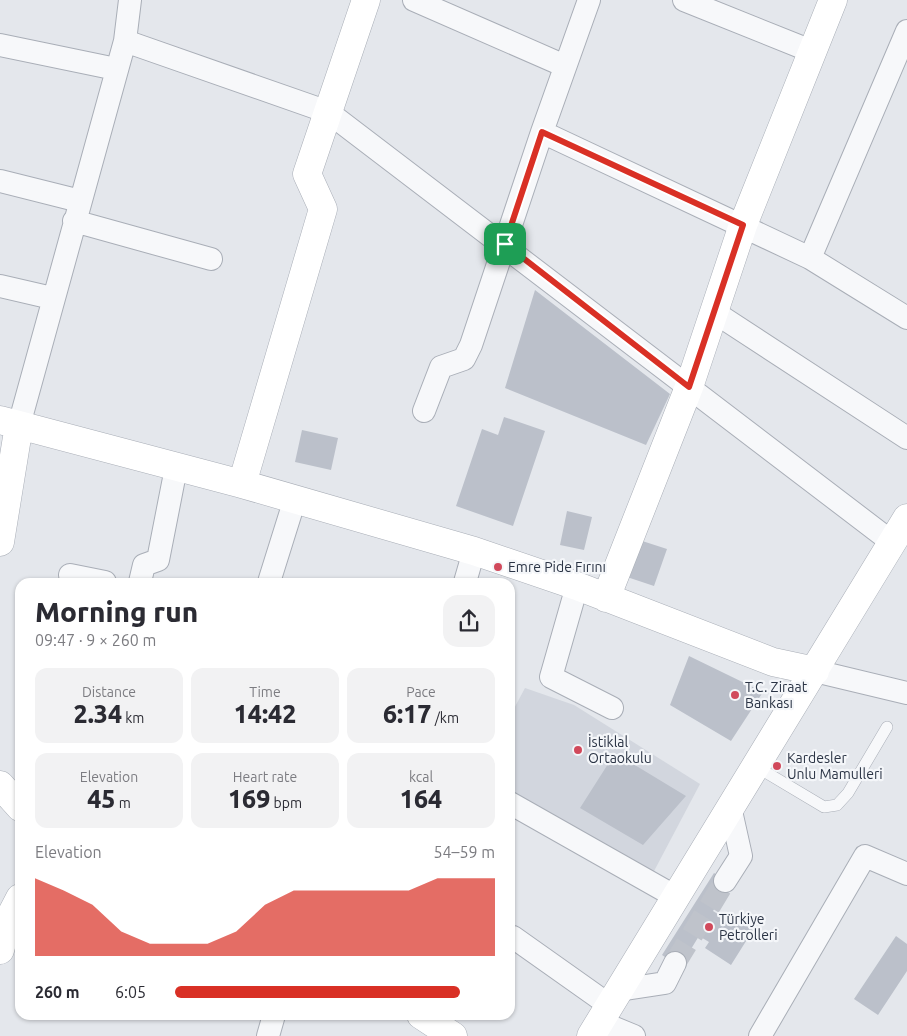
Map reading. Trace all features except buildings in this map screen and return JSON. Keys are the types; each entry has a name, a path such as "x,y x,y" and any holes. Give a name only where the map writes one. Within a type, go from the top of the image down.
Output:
{"street":[{"path":"0,542 10,422 52,298 77,211 125,41 130,0"},
{"path":"242,484 323,209 307,174 366,0"},
{"path":"414,0 565,66"},
{"path":"424,411 440,367 464,359 471,345 542,132 589,0"},
{"path":"684,0 811,51"},
{"path":"606,598 689,387 743,225 833,0"},
{"path":"810,258 907,31"},
{"path":"125,41 328,112 505,244 893,543"},
{"path":"0,45 116,69"},
{"path":"542,132 810,258 907,318"},
{"path":"0,181 211,259"},
{"path":"0,286 52,298"},
{"path":"714,312 907,438"},
{"path":"10,422 176,468 242,484 474,551 577,586 773,662 907,693"},
{"path":"141,578 144,565 158,560 176,468"},
{"path":"270,578 295,499"},
{"path":"605,1013 907,518"},
{"path":"466,578 474,551"},
{"path":"70,575 85,578"},
{"path":"577,586 551,677 612,708"},
{"path":"0,785 15,802"},
{"path":"515,806 676,897"},
{"path":"725,881 741,856 730,810"},
{"path":"760,1036 865,856 907,874"},
{"path":"0,950 9,913"},
{"path":"515,939 634,1036"},
{"path":"605,1013 665,983 675,963"},
{"path":"268,1036 273,1020"},
{"path":"428,1020 452,1036"}],"lane":[{"path":"757,766 824,807 837,805 848,793 887,727"}],"shaded area":[{"name":"İstiklal Ortaokulu","path":"525,688 574,705 700,784 653,873 515,794 515,707"}],"tunnel":[{"path":"675,963 725,881"}],"place":[{"name":"Emre Pide Fırını","path":"498,567"},
{"name":"T.C. Ziraat Bankası","path":"735,695"},
{"name":"İstiklal Ortaokulu","path":"578,750"},
{"name":"Kardesler Unlu Mamulleri","path":"777,766"},
{"name":"Türkiye Petrolleri","path":"709,927"}],"route":[{"path":"542,132 743,225 689,387 505,244 542,132"}]}
